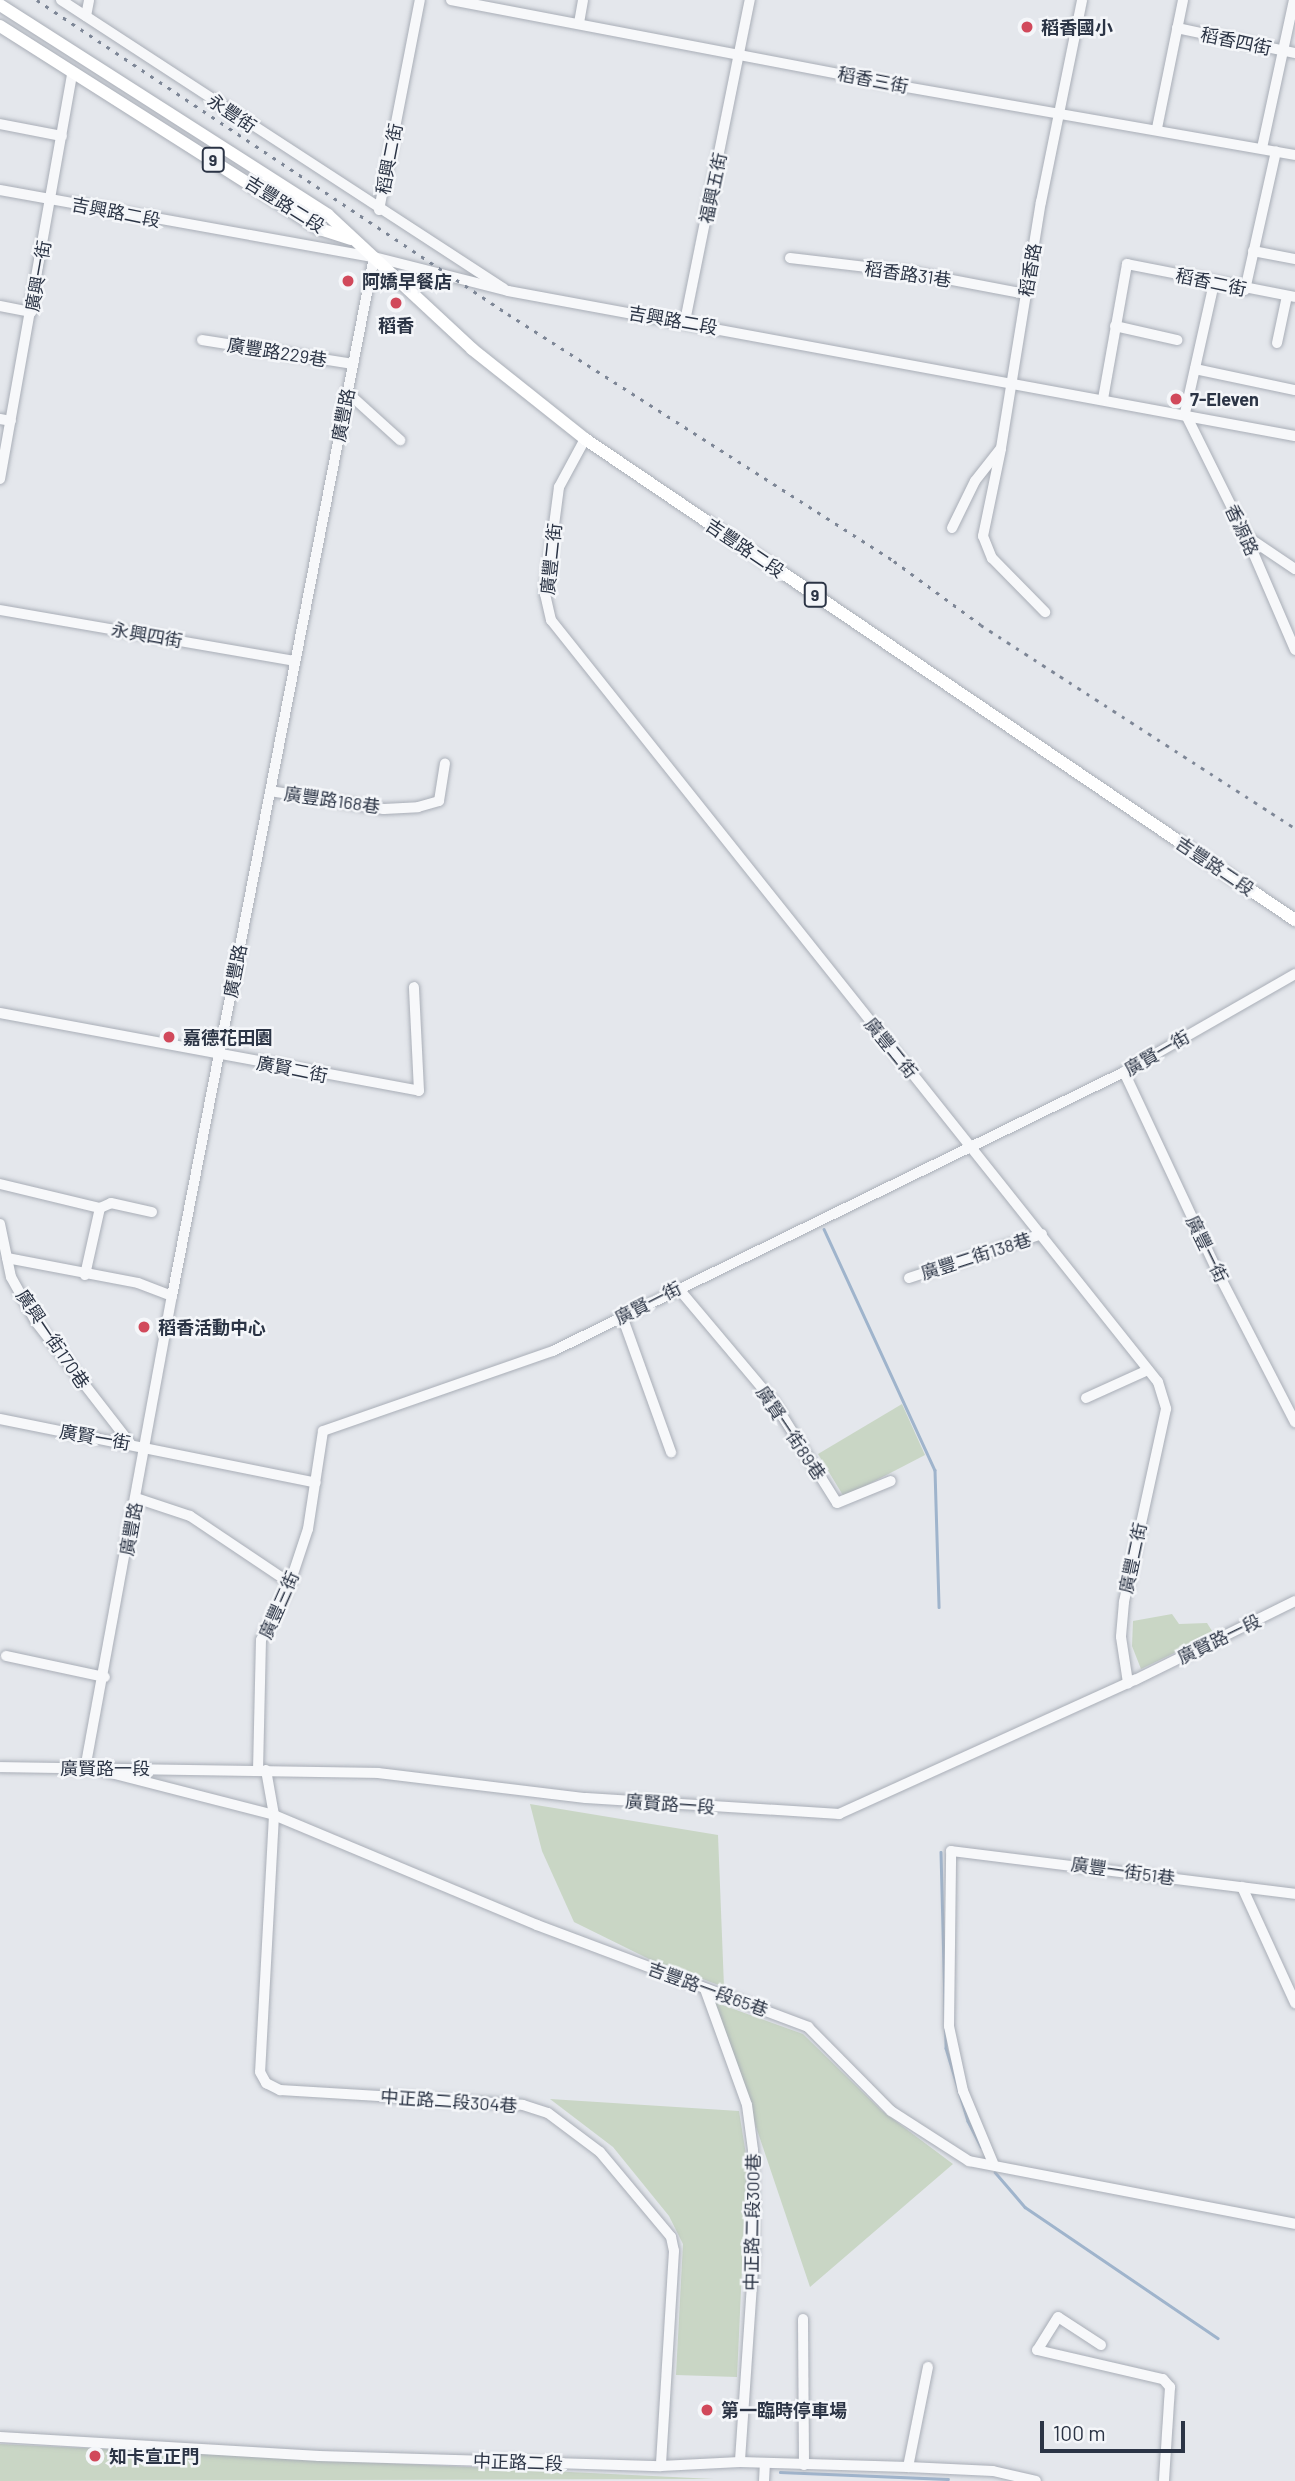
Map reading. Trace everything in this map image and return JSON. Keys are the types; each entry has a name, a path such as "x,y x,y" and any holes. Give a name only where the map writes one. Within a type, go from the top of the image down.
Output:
{"main road":[{"name":"吉豐路二段","path":"0,5 328,215 472,349 585,439 1295,920"},
{"name":"9","path":"0,26 72,73"},
{"name":"吉豐路二段","path":"72,73 320,229 357,241"}],"street":[{"name":"永豐街","path":"61,0 379,210"},
{"path":"86,16 89,0"},
{"name":"稻興二街","path":"420,0 379,210 508,291"},
{"name":"稻香三街","path":"451,0 1059,115 1157,128 1295,155"},
{"path":"579,23 583,0"},
{"name":"福興五街","path":"685,321 750,0"},
{"name":"稻香路","path":"952,528 975,481 1002,448 1025,295 1082,0"},
{"path":"1157,128 1184,0"},
{"path":"1262,148 1294,0"},
{"name":"稻香四街","path":"1177,28 1295,54"},
{"name":"廣興一街","path":"0,479 6,420 32,312 72,73"},
{"path":"0,124 62,136"},
{"path":"1245,290 1276,151"},
{"name":"吉興路二段","path":"0,190 374,257 508,291 1013,381 1295,436"},
{"path":"1253,251 1295,259"},
{"name":"廣豐路","path":"85,1769 105,1677 172,1296 374,257"},
{"name":"稻香路31巷","path":"790,258 910,272 1025,295"},
{"name":"稻香二街","path":"1115,326 1127,264 1245,290 1291,296"},
{"path":"1185,414 1214,283"},
{"path":"1278,343 1291,296"},
{"path":"0,306 32,312"},
{"path":"1103,399 1115,326 1177,340"},
{"name":"廣豐路229巷","path":"202,340 353,364"},
{"path":"1195,369 1295,390"},
{"path":"347,392 400,440"},
{"name":"香源路","path":"1185,414 1246,537 1295,649"},
{"name":"廣豐二街","path":"585,439 559,487 545,594 551,620 971,1149 986,1161 1158,1382 1166,1409 1124,1602 1121,1637 1128,1683"},
{"path":"1002,448 983,536 992,558 1045,612"},
{"path":"1246,537 1295,569"},
{"name":"永興四街","path":"0,610 294,661"},
{"name":"廣豐路168巷","path":"270,791 384,809 418,807 439,801 445,763"},
{"name":"廣賢一街","path":"0,1419 146,1446 316,1483 323,1430 519,1366 971,1149 1124,1072 1295,974"},
{"name":"廣賢二街","path":"0,1013 419,1091 414,987"},
{"name":"廣豐一街","path":"1124,1072 1218,1273 1295,1422"},
{"path":"0,1184 100,1208 111,1203 152,1212"},
{"path":"85,1275 100,1208"},
{"name":"廣興一街170巷","path":"0,1224 11,1277 36,1322 130,1443"},
{"name":"廣豐二街138巷","path":"909,1278 1042,1234"},
{"path":"7,1258 138,1283 172,1296"},
{"name":"廣賢一街89巷","path":"678,1288 773,1401 837,1503 891,1481"},
{"path":"622,1316 671,1452"},
{"path":"1086,1398 1148,1370"},
{"name":"廣豐三街","path":"265,1973 274,1815 262,1771 261,1640 289,1583 308,1529 316,1483"},
{"path":"136,1498 190,1516 289,1583"},
{"name":"廣賢路一段","path":"0,1767 411,1775 586,1798 839,1814 1128,1683 1295,1601"},
{"path":"6,1656 105,1677"},
{"name":"吉豐路一段65巷","path":"99,1769 117,1778 147,1780 274,1815 808,2028 891,2111 969,2161 993,2163 1295,2224"},
{"name":"廣豐一街51巷","path":"993,2163 963,2091 950,2036 951,1850 1295,1894"},
{"path":"1242,1887 1295,2003"},
{"name":"中正路二段304巷","path":"265,1973 260,2073 266,2083 280,2090 523,2105 548,2113 600,2152 671,2236 674,2251 661,2466"},
{"name":"中正路二段300巷","path":"705,1989 747,2105 753,2150 754,2255 740,2462"},
{"path":"1101,2344 1058,2317 1037,2350 1163,2379 1170,2386 1164,2481"},
{"path":"803,2319 804,2465"},
{"path":"908,2466 928,2368"},
{"name":"中正路二段","path":"0,2437 319,2456 661,2466 740,2462 908,2466 993,2471 1036,2481"},
{"path":"764,2481 765,2463"}],"green space":[{"path":"902,1404 925,1455 844,1497 818,1454"},
{"path":"1172,1614 1179,1624 1207,1623 1214,1634 1141,1669 1132,1646 1133,1621"},
{"path":"530,1804 718,1835 724,1987 649,1959 574,1922 542,1851"},
{"path":"714,2002 803,2034 882,2111 953,2164 810,2287"},
{"path":"550,2099 739,2111 747,2161 737,2377 676,2375 683,2244 669,2216 613,2147"},
{"path":"0,2444 714,2479 0,2481"}],"waterway":[{"path":"824,1229 935,1470 939,1607"},
{"path":"941,1852 946,2048 968,2121 981,2147"},
{"path":"995,2172 1025,2207 1218,2338"},
{"path":"780,2472 948,2479"}],"railway":[{"path":"37,0 508,314 894,561 981,625 1295,828"}],"place":[{"name":"稻香國小","path":"1027,27"},
{"name":"阿嬌早餐店","path":"348,281"},
{"name":"稻香","path":"396,303"},
{"name":"7-Eleven","path":"1176,399"},
{"name":"嘉德花田園","path":"169,1037"},
{"name":"稻香活動中心","path":"144,1327"},
{"name":"第一臨時停車場","path":"707,2410"},
{"name":"知卡宣正門","path":"95,2456"}]}
